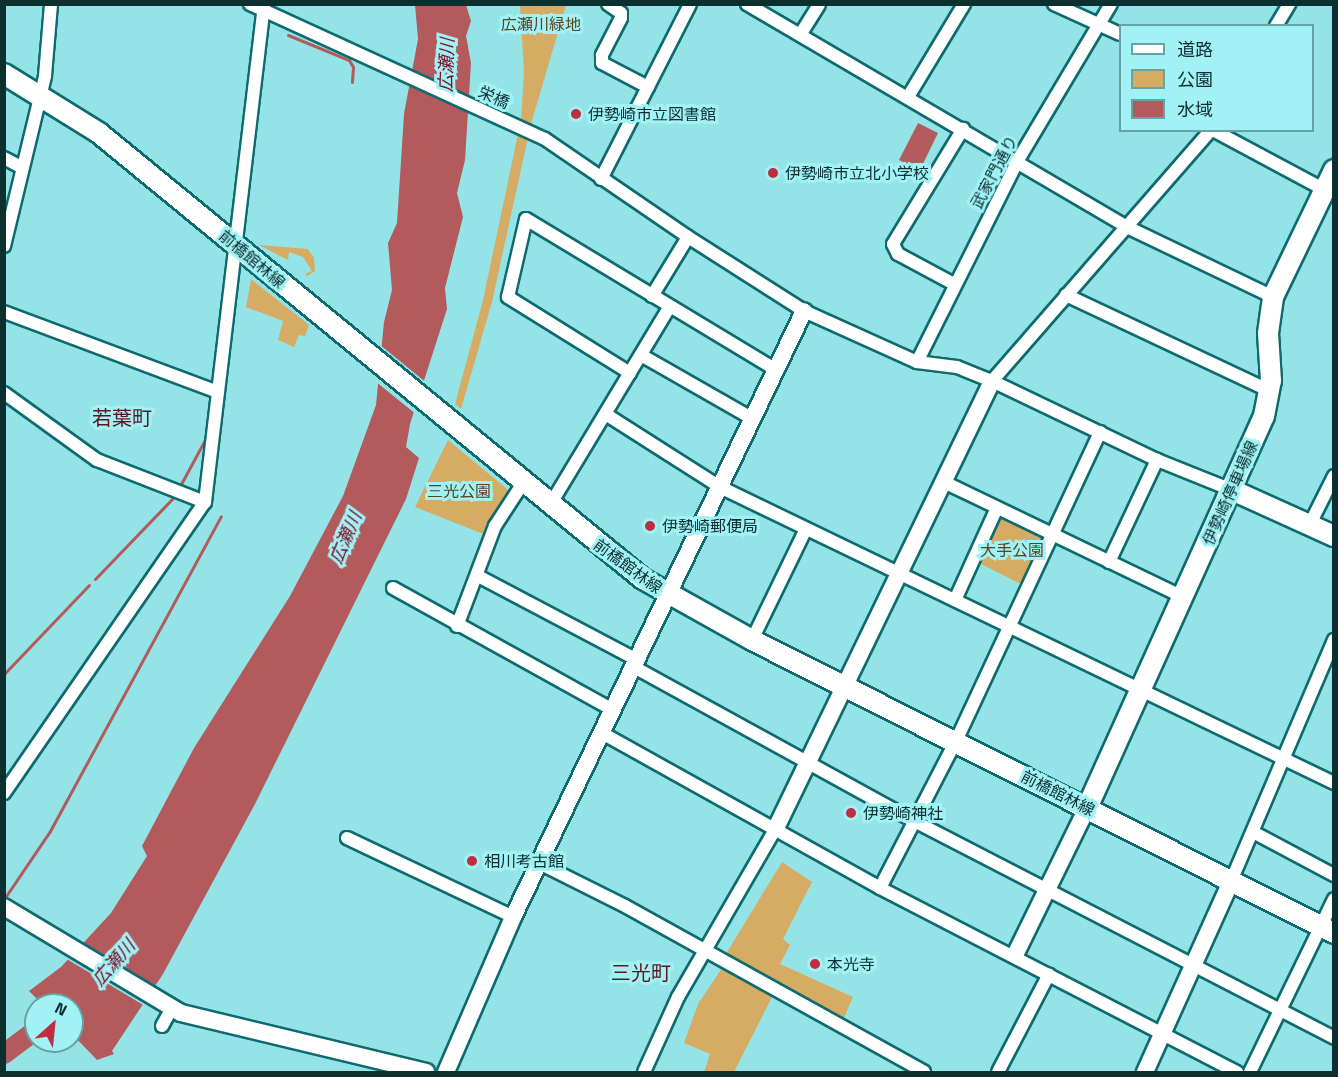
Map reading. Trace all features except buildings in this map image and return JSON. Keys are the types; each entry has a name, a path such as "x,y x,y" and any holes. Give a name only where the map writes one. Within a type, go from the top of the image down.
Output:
{"main road":[{"name":"前橋館林線","path":"4,74 40,94 99,133 623,565 669,596 1327,929"},
{"name":"伊勢崎停車場線","path":"1087,807 1264,416 1269,391 1273,297 1328,192 1334,170"},
{"path":"1232,490 1334,536"}],"street":[{"path":"5,238 40,94 51,4"},
{"name":"栄橋","path":"250,4 264,8 380,64 528,130 687,237 804,310 917,362 957,367 992,381 1157,460 1232,490"},
{"path":"608,4 621,13 621,18 602,55 602,63 648,87"},
{"path":"601,179 690,4"},
{"path":"747,4 1018,160 1125,226 1273,297"},
{"path":"908,97 964,4"},
{"path":"1054,4 1119,34"},
{"name":"武家門通り","path":"917,362 1018,160 1111,4"},
{"path":"1277,24 1289,4"},
{"path":"800,35 819,5"},
{"path":"4,793 205,502 238,247 264,8"},
{"path":"954,284 898,254 893,244 963,129"},
{"path":"644,1072 678,997 776,828 992,381 1125,226 1210,132"},
{"path":"1216,132 1328,192"},
{"path":"4,158 23,168"},
{"path":"630,373 508,297 526,219 776,370"},
{"path":"652,296 687,237"},
{"path":"1066,295 1269,391"},
{"path":"550,505 607,415 670,306"},
{"path":"446,1072 513,917 669,596 804,310"},
{"path":"4,312 218,392"},
{"path":"641,355 753,419"},
{"path":"4,393 97,460 205,502"},
{"path":"607,415 720,488 1334,783"},
{"path":"880,888 956,741 1100,432"},
{"path":"1109,562 1157,460"},
{"path":"1309,526 1334,476"},
{"path":"944,482 1183,597"},
{"path":"457,626 478,576 495,526 523,483"},
{"path":"954,600 997,508"},
{"path":"752,640 806,529"},
{"path":"478,576 916,822 1334,1038"},
{"path":"393,588 457,626 613,710"},
{"path":"1145,1072 1253,832 1334,640"},
{"path":"1321,668 1334,673"},
{"path":"602,733 880,888 1015,955 1161,1034 1237,1072"},
{"path":"1015,955 1087,807"},
{"path":"1253,832 1334,875"},
{"path":"346,838 513,917"},
{"path":"539,862 924,1072"},
{"path":"1250,1072 1281,1010 1327,929 1334,899"},
{"path":"4,907 168,1006 190,1016 426,1072"},
{"path":"998,1072 1049,974"},
{"path":"162,1026 168,1006"}],"green space":[{"name":"広瀬川緑地","path":"520,5 566,5 531,124 492,302 461,409 455,404 483,300 521,120 524,72"},
{"path":"259,245 308,249 314,258 315,271 307,276 305,274 312,271 303,257 289,252 288,260"},
{"path":"251,279 309,325 305,336 299,335 294,347 278,340 283,321 246,307"},
{"name":"三光公園","path":"448,440 507,489 509,494 486,535 415,507"},
{"name":"大手公園","path":"998,517 1042,536 1044,541 1023,585 977,562"},
{"path":"782,862 812,882 783,939 790,945 780,964 853,997 843,1020 726,954"},
{"path":"722,968 772,997 734,1072 704,1072 710,1054 684,1043 698,1004"}],"water":[{"path":"415,5 466,5 471,21 466,36 471,63 465,160 457,193 463,217 445,288 447,309 410,424 406,447 419,458 406,499 255,804 163,974 112,1051 114,1054 97,1060 84,1046 84,993 31,993 29,991 61,967 111,913 147,856 142,846 194,748 290,596 343,496 376,405 384,322 392,290 388,243 397,223 404,114 418,39"},
{"path":"918,123 938,133 920,170 899,160"}],"pier":[{"path":"379,344 428,384 417,415 375,381"},
{"path":"80,941 157,987 145,1006 65,958"}],"waterway":[{"path":"240,159 256,16"},
{"path":"288,35 349,60 353,67 352,82"},
{"path":"210,412 211,399"},
{"path":"181,484 208,434"},
{"path":"95,579 172,499"},
{"path":"4,899 50,831 221,516"},
{"path":"4,674 89,585"},
{"name":"広瀬川","path":"4,1054 24,1039"}],"place":[{"name":"伊勢崎市立図書館","path":"576,114"},
{"name":"伊勢崎市立北小学校","path":"773,173"},
{"name":"伊勢崎郵便局","path":"650,526"},
{"name":"伊勢崎神社","path":"851,813"},
{"name":"相川考古館","path":"472,861"},
{"name":"本光寺","path":"815,964"}],"district":[{"name":"若葉町","path":"122,417"},
{"name":"三光町","path":"641,972"}]}
